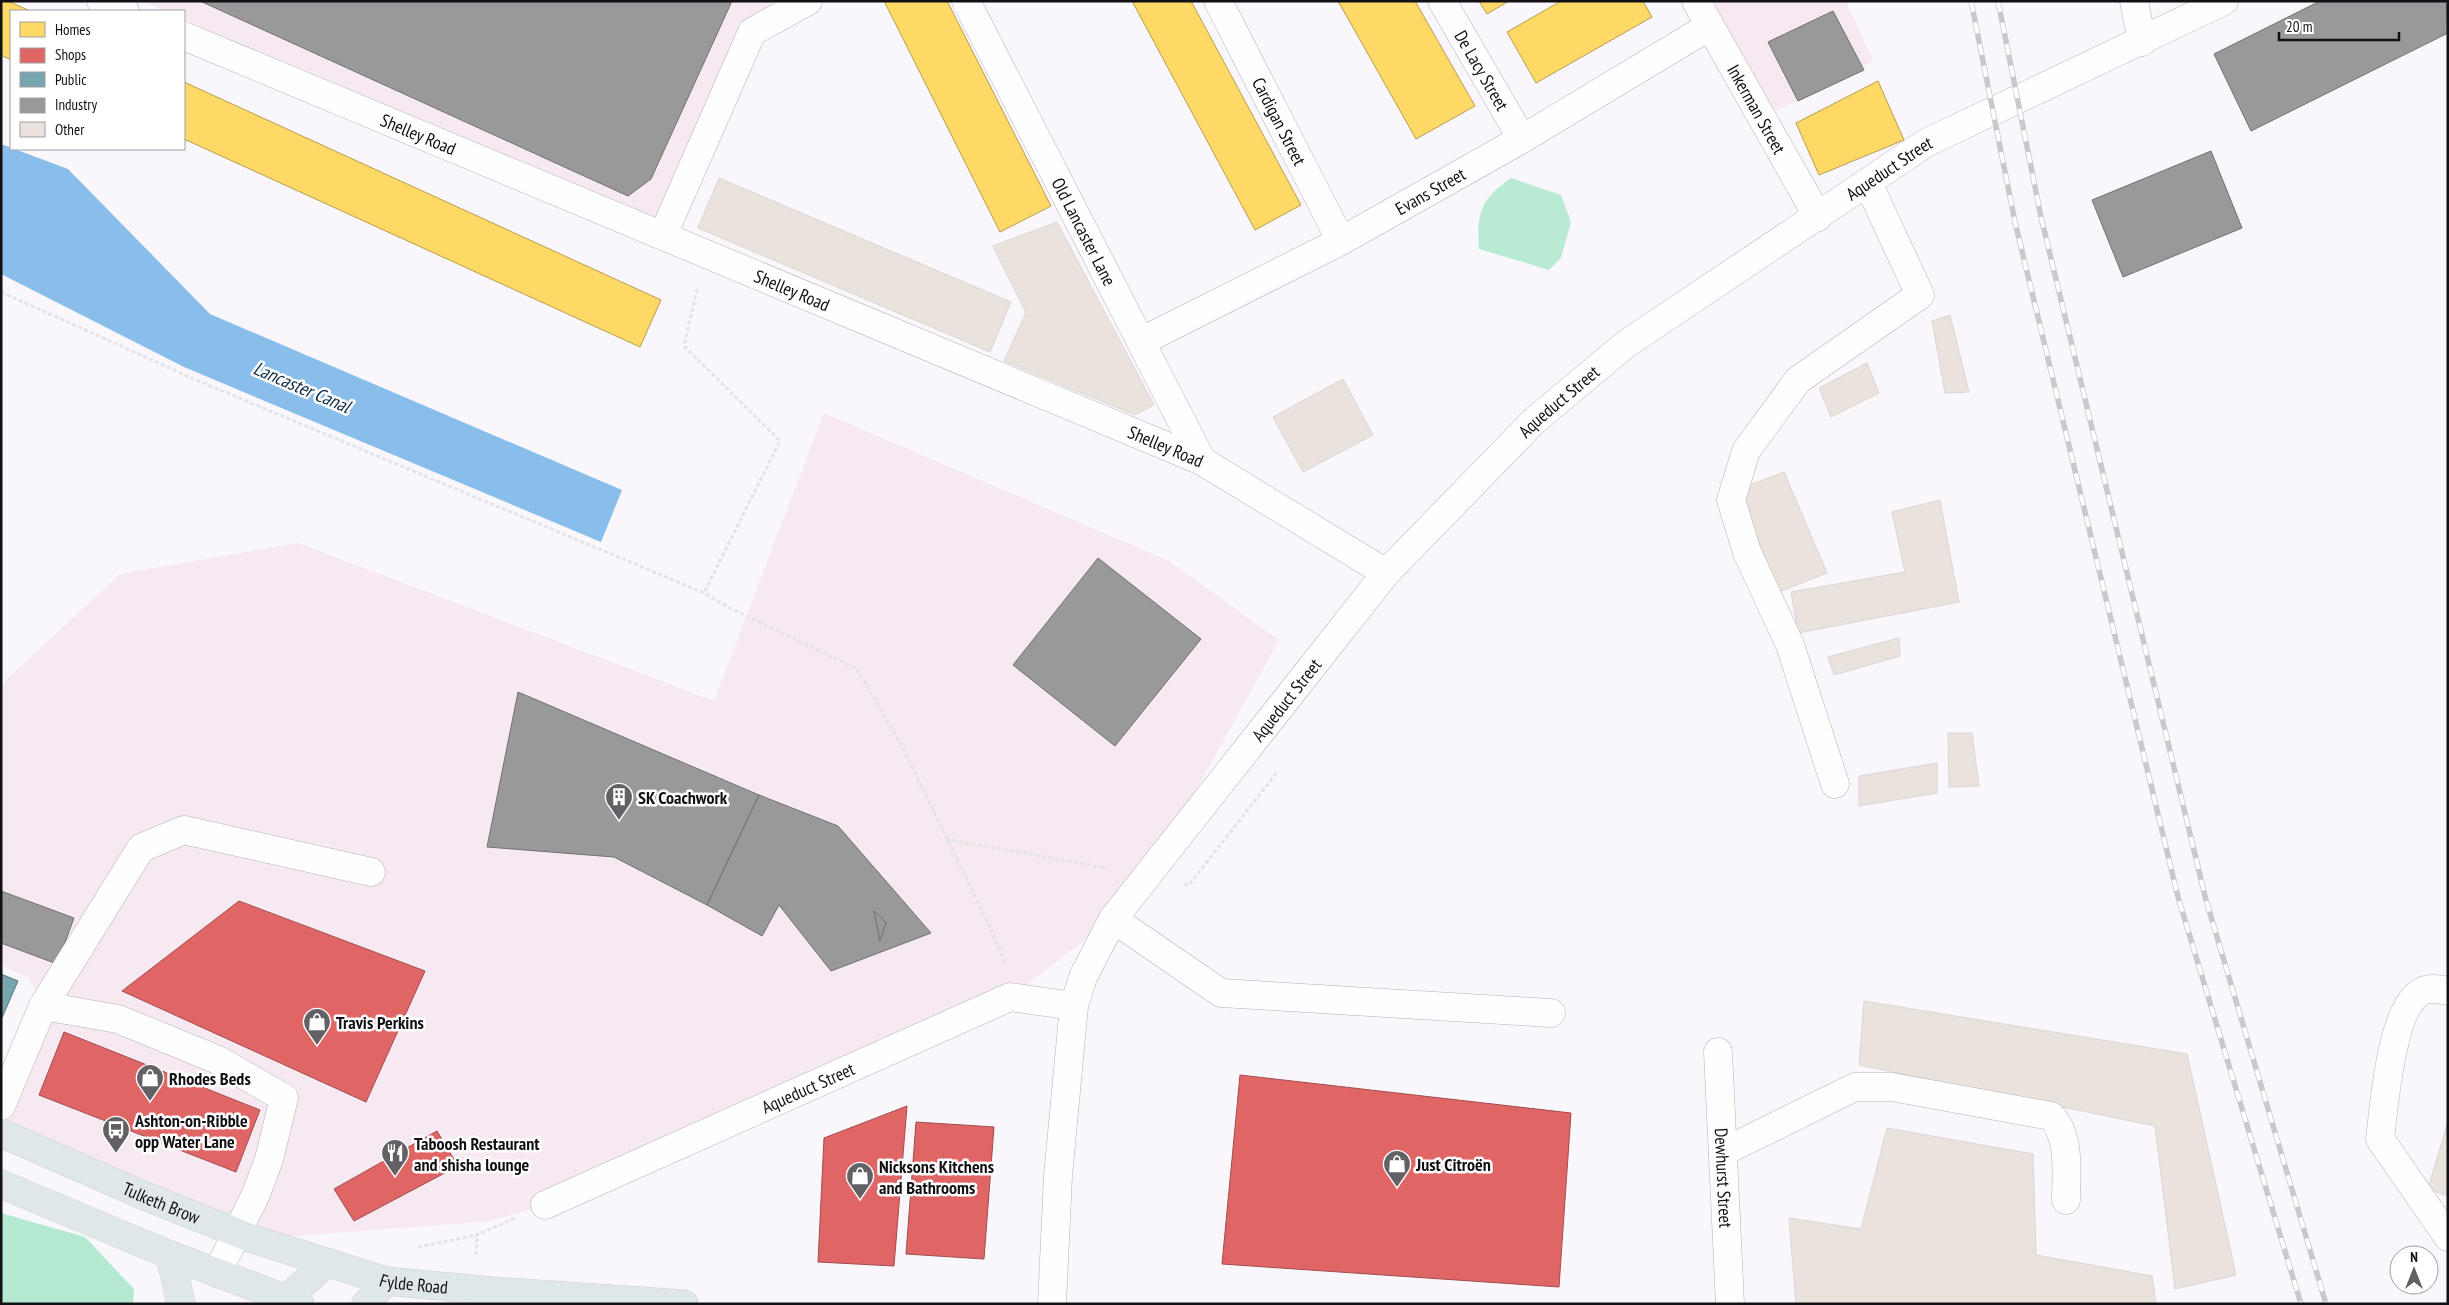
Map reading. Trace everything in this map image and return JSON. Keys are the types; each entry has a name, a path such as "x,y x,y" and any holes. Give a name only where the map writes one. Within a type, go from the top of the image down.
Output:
{"main road":[{"name":"Tulketh Brow","path":"1,1133 147,1198 238,1233 327,1262"},
{"path":"1,1184 170,1255 289,1302 327,1262"},
{"path":"170,1255 181,1304"},
{"name":"Fylde Road","path":"327,1262 386,1281 492,1291 684,1304"},
{"path":"366,1304 386,1281"}],"street":[{"path":"101,1 123,10"},
{"path":"663,235 752,32 808,1"},
{"name":"Old Lancaster Lane","path":"966,1 1202,460"},
{"name":"Cardigan Street","path":"1218,1 1341,241"},
{"name":"De Lacy Street","path":"1442,1 1522,139"},
{"name":"Inkerman Street","path":"1696,1 1710,14 1818,217"},
{"path":"2134,1 2142,42"},
{"name":"Aqueduct Street","path":"1052,1304 1058,1176 1074,1006 1084,977 1113,919 1386,573 1534,421 1626,344 1926,143 2142,42 2224,1"},
{"name":"Evans Street","path":"1142,342 1341,241 1522,139 1710,14"},
{"name":"Shelley Road","path":"185,36 1202,460 1386,573"},
{"path":"1834,784 1790,645 1748,552 1730,500 1746,450 1798,380 1920,295 1868,183"},
{"path":"1,1106 43,1006 141,848 184,830 371,872"},
{"path":"1113,919 1221,993 1551,1013"},
{"path":"2448,991 2438,989 2423,991 2408,1006 2398,1025 2380,1139 2448,1237"},
{"path":"1010,997 1074,1006"},
{"name":"Aqueduct Street","path":"545,1205 1010,997"},
{"path":"43,1006 118,1019 218,1060 284,1098 269,1159 238,1233 217,1273"},
{"name":"Dewhurst Street","path":"1718,1052 1730,1304"},
{"path":"1723,1152 1855,1087 1892,1087 2051,1116 2058,1124 2062,1134 2066,1161 2066,1200"}],"path":[{"path":"704,593 780,440 684,346 706,253"},
{"path":"1,292 194,379 704,593 732,610 857,669 903,748 990,927 1005,961 1010,997"},
{"path":"1189,885 1280,768"},
{"path":"946,839 1117,870"},
{"path":"477,1235 545,1205"}],"shaded area":[{"path":"142,1 773,1 670,226 185,19 185,10 163,10"},
{"path":"1715,1 1846,1 1873,61 1770,114 1715,20"},
{"path":"824,413 1169,561 1279,640 1149,876 1113,919 1010,997 545,1205 491,1221 253,1239 1,1132 1,1106 43,1006 29,978 1,965 1,690 7,679 120,574 298,543 714,701"}],"green space":[{"path":"1511,178 1561,195 1571,222 1561,258 1549,270 1479,249 1478,236 1480,216 1483,208 1493,193"},
{"path":"1,1213 85,1237 134,1289 133,1304 1,1304"}],"water":[{"name":"Lancaster Canal","path":"1,144 10,147 10,150 17,150 68,169 210,314 622,490 601,542 184,367 1,274"}],"building: Homes":[{"path":"1,1 8,1 28,10 10,10 10,60 1,55"},
{"path":"884,1 947,1 1051,206 1000,232"},
{"path":"1132,1 1191,1 1301,205 1255,230"},
{"path":"1338,1 1415,1 1475,106 1416,139"},
{"path":"1479,1 1509,1 1487,14"},
{"path":"1561,1 1643,1 1652,17 1536,83 1507,32"},
{"path":"1878,81 1904,140 1819,175 1796,123"},
{"path":"185,82 661,300 640,347 185,139"}],"building: Shops":[{"name":"Travis Perkins","path":"239,901 425,971 366,1102 122,991"},
{"name":"Rhodes Beds","path":"64,1032 260,1110 236,1172 39,1095"},
{"name":"Just Citroën","path":"1240,1075 1571,1113 1559,1287 1222,1264"},
{"name":"Nicksons Kitchens and Bathrooms","path":"907,1106 894,1266 818,1262 824,1138"},
{"path":"916,1122 994,1127 984,1259 906,1254"},
{"name":"Taboosh Restaurant and shisha lounge","path":"437,1131 458,1166 354,1221 334,1189"}],"building: Public":[{"path":"1,974 18,981 1,1020"}],"building: Industry":[{"path":"200,1 732,1 651,179 628,196"},
{"path":"2320,1 2446,1 2448,33 2251,131 2214,54"},
{"path":"1833,11 1864,70 1798,101 1768,42"},
{"path":"2211,151 2242,228 2123,277 2092,200"},
{"path":"1098,558 1201,639 1115,746 1013,665"},
{"name":"SK Coachwork","path":"518,692 759,795 707,905 614,857 487,847"},
{"path":"759,795 838,826 931,933 831,971 779,905 762,936 707,905"},
{"path":"1,891 74,918 57,964 1,943"},
{"path":"874,911 886,923 880,941"}],"building: Other":[{"path":"719,178 1011,302 990,352 698,228"},
{"path":"1057,222 1154,405 1135,415 1004,361 1026,313 993,246"},
{"path":"1950,315 1969,392 1945,393 1932,321"},
{"path":"1867,363 1879,393 1831,417 1819,388"},
{"path":"1343,379 1373,435 1303,472 1273,417"},
{"path":"1784,472 1827,573 1779,592 1736,490"},
{"path":"1940,500 1959,602 1798,633 1791,592 1905,572 1892,512"},
{"path":"1899,638 1900,656 1834,675 1828,657"},
{"path":"1948,733 1972,733 1979,786 1949,787"},
{"path":"1937,763 1937,793 1859,806 1859,776"},
{"path":"1864,1001 2187,1054 2236,1275 2175,1289 2155,1126 1859,1065"},
{"path":"2448,1121 2448,1196 2428,1189"},
{"path":"1887,1128 2033,1154 2036,1255 2152,1276 2156,1304 1796,1304 1789,1218 1861,1229"}],"railway":[{"path":"1971,1 2015,222 2178,897 2301,1304"},
{"path":"1998,1 2041,217 2206,900 2326,1304"}],"place":[{"name":"SK Coachwork","path":"619,821"},
{"name":"Travis Perkins","path":"317,1046"},
{"name":"Rhodes Beds","path":"150,1102"},
{"name":"Ashton-on-Ribble opp Water Lane","path":"116,1154"},
{"name":"Taboosh Restaurant and shisha lounge","path":"395,1177"},
{"name":"Just Citroën","path":"1397,1188"},
{"name":"Nicksons Kitchens and Bathrooms","path":"860,1200"}]}
